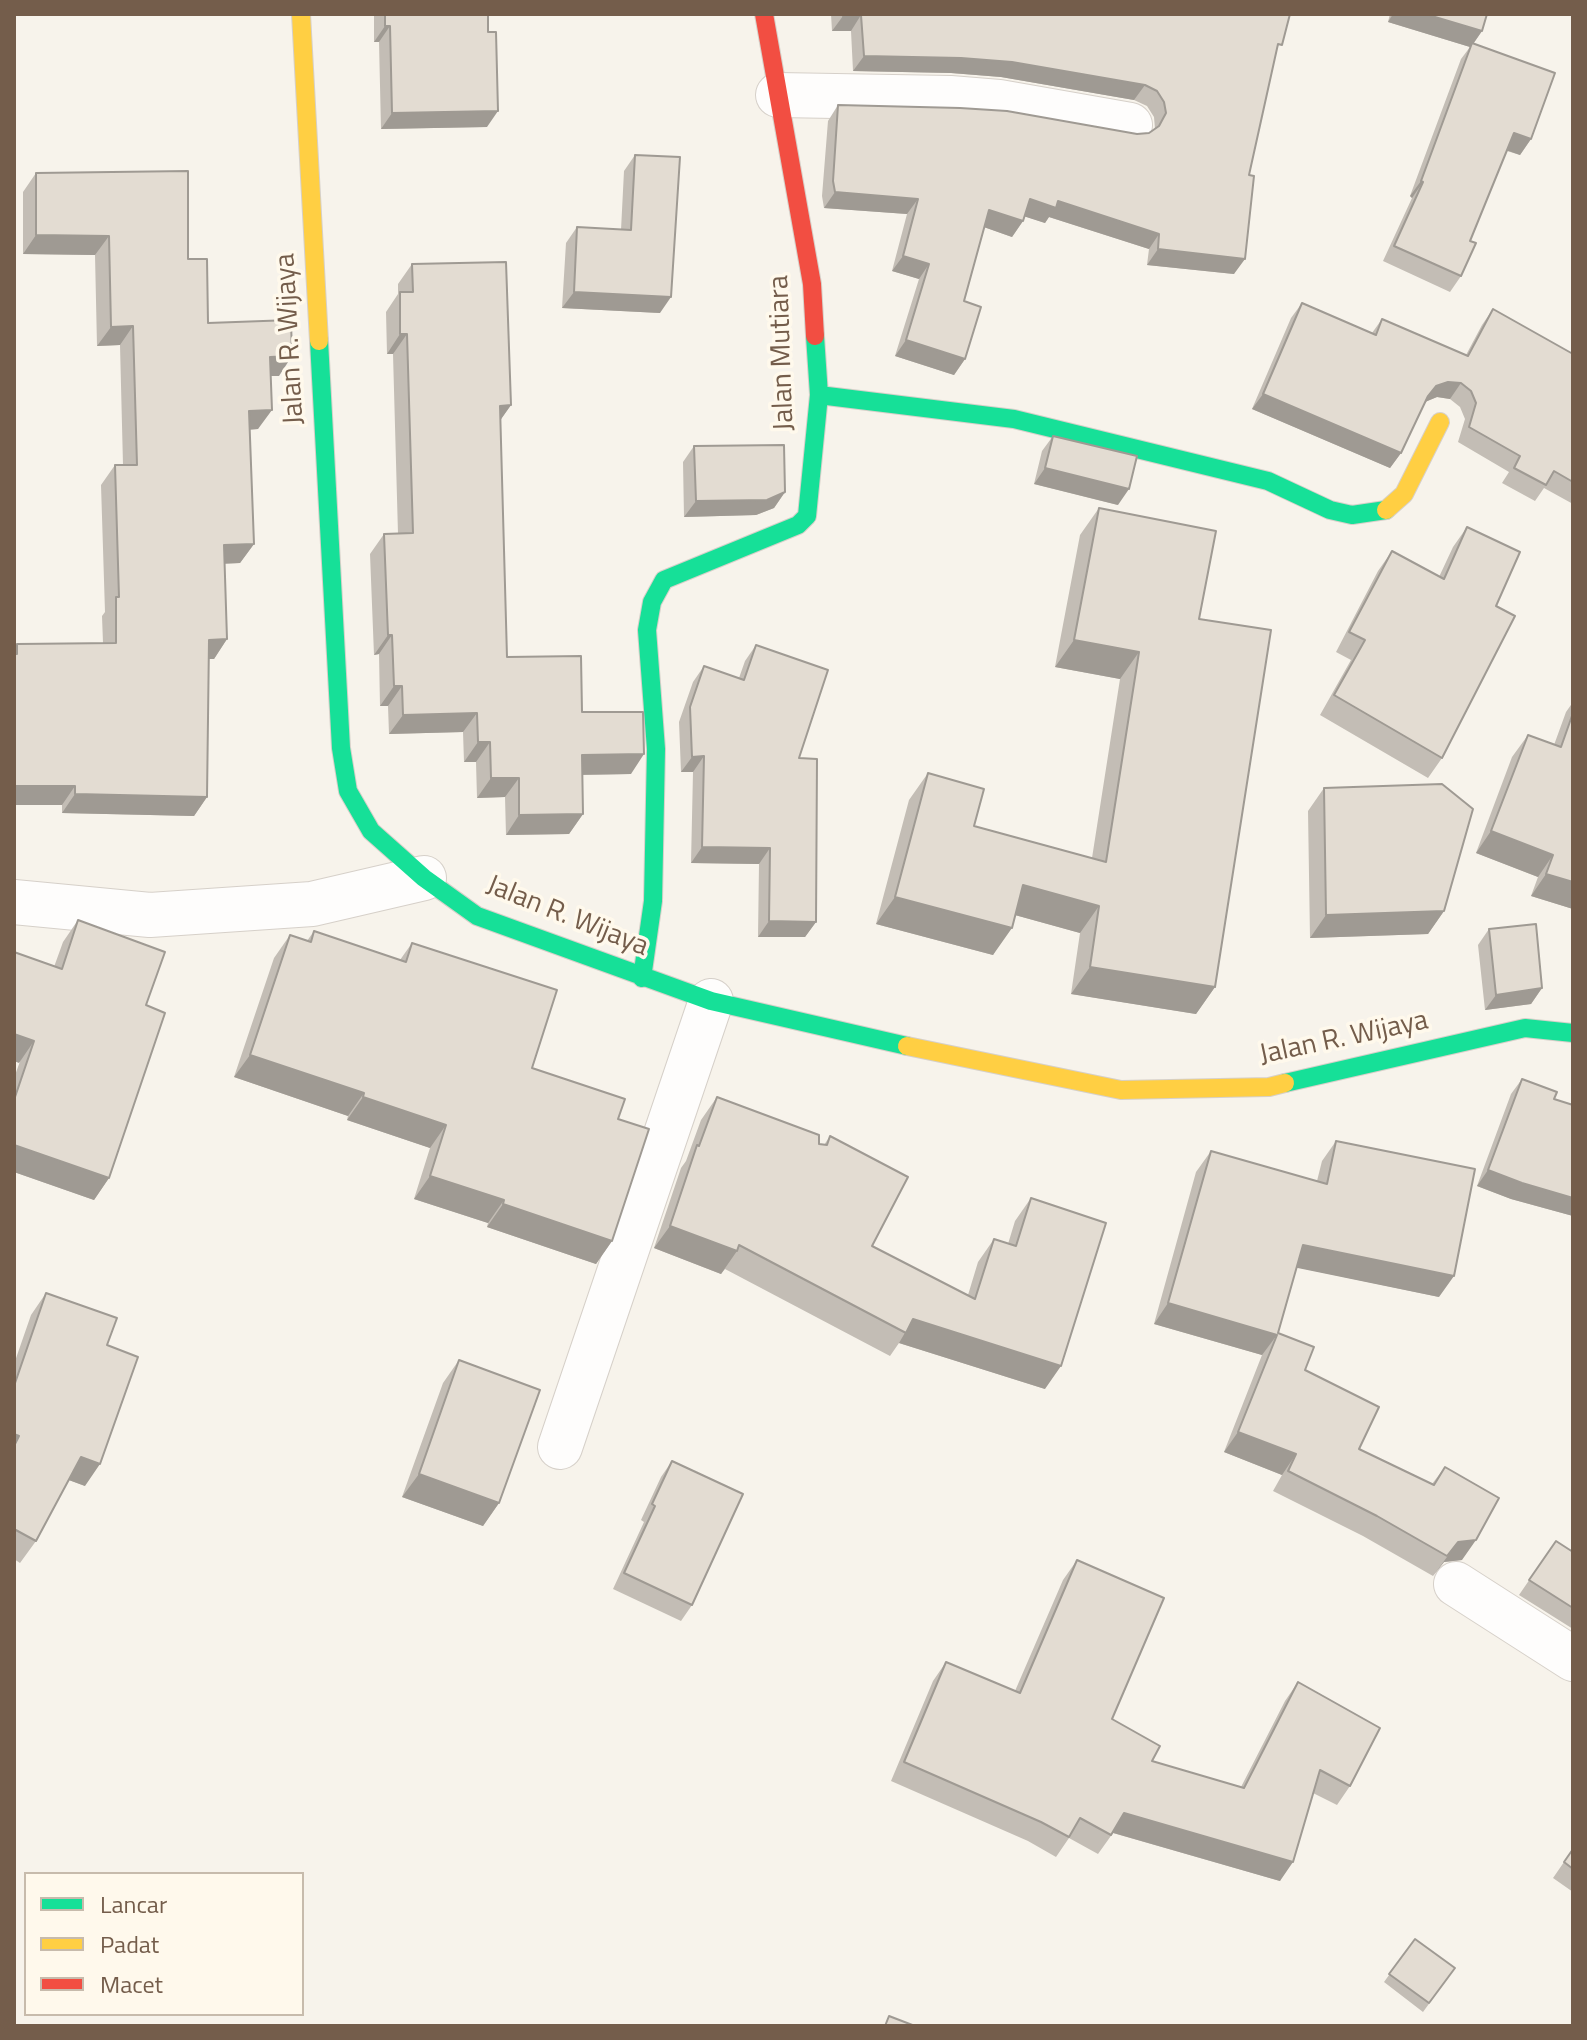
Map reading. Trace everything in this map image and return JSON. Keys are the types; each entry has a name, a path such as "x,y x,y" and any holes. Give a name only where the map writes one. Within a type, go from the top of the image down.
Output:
{"street":[{"name":"Jalan R. Wijaya","path":"301,14 341,748 348,791 371,831 424,878 477,916 711,1001 982,1063 1121,1090 1269,1087 1525,1028 1573,1033"},
{"name":"Jalan Mutiara","path":"642,978 653,901 656,749 647,630 652,602 664,580 798,525 807,516 810,503 819,395 812,284 764,14"},
{"path":"778,95 950,98 999,102 1130,125"},
{"path":"819,395 1014,419 1268,481 1330,510 1352,515 1384,512 1404,494 1440,422"},
{"path":"14,902 150,915 312,904 424,878"},
{"path":"560,1447 711,1001"},
{"path":"1456,1584 1573,1659"}],"building":[{"path":"385,14 488,14 488,32 496,32 498,111 392,113 390,26 385,26"},
{"path":"843,14 1290,14 1282,45 1278,44 1249,175 1254,176 1245,259 1158,249 1159,234 1058,201 1056,208 1030,199 1023,221 989,210 964,301 981,307 965,359 906,340 929,264 903,256 918,199 835,192 838,105 1007,111 1137,134 1149,133 1159,126 1166,113 1164,102 1157,91 1145,85 1012,62 864,56 861,15"},
{"path":"1425,14 1487,14 1482,31"},
{"path":"1472,43 1555,73 1531,139 1514,133 1470,241 1476,243 1461,276 1394,246 1423,182"},
{"path":"635,155 680,157 671,297 574,292 577,227 631,230"},
{"path":"188,171 188,259 207,259 208,323 291,320 292,356 270,357 272,410 249,411 254,544 224,545 227,639 209,640 207,797 75,794 75,786 14,786 14,654 17,654 17,644 116,643 116,597 119,597 115,465 137,465 133,326 111,327 109,236 36,235 36,173"},
{"path":"506,262 511,405 500,406 507,657 581,656 582,712 643,712 644,754 582,755 583,814 519,815 519,778 491,778 490,742 478,742 477,713 403,715 402,686 394,686 392,635 388,635 384,534 413,533 407,334 400,334 400,292 413,292 412,264"},
{"path":"1302,303 1376,335 1382,319 1468,356 1493,309 1573,354 1573,482 1554,471 1546,485 1514,468 1520,456 1469,427 1476,403 1471,391 1461,383 1448,382 1436,386 1428,396 1401,453 1263,394"},
{"path":"1053,436 1137,456 1129,489 1045,468"},
{"path":"784,445 785,492 767,500 696,501 694,446"},
{"path":"1099,508 1216,531 1199,619 1271,630 1215,987 1090,967 1099,906 1023,885 1012,928 895,897 928,773 984,789 974,826 1106,862 1139,652 1074,640"},
{"path":"1467,527 1520,552 1496,606 1515,616 1442,758 1334,695 1365,640 1349,632 1392,551 1444,579"},
{"path":"756,645 828,670 799,758 817,759 816,922 769,921 770,848 702,847 704,756 692,757 690,707 704,666 744,680"},
{"path":"1573,713 1573,882 1546,874 1553,855 1491,831 1528,735 1561,747"},
{"path":"1442,784 1473,809 1444,911 1326,915 1324,788"},
{"path":"78,920 165,952 146,1005 165,1013 109,1178 14,1145 14,1100 34,1041 14,1034 14,952 62,969"},
{"path":"1536,924 1542,988 1496,995 1489,929"},
{"path":"314,931 406,962 412,943 557,990 532,1068 625,1099 618,1119 649,1129 612,1241 430,1176 446,1125 363,1097 364,1093 250,1055 290,935 311,942"},
{"path":"1522,1079 1557,1092 1554,1099 1573,1105 1573,1198 1488,1170"},
{"path":"717,1097 819,1135 819,1144 827,1145 830,1136 908,1177 872,1246 975,1299 994,1239 1016,1246 1031,1198 1106,1223 1061,1366 913,1319 906,1333 739,1245 737,1251 670,1226"},
{"path":"1336,1141 1475,1169 1454,1276 1303,1245 1278,1333 1314,1347 1305,1370 1379,1407 1359,1449 1434,1485 1445,1467 1499,1498 1476,1540 1458,1542 1447,1556 1288,1471 1296,1454 1238,1432 1277,1335 1168,1303 1211,1151 1327,1184"},
{"path":"46,1293 117,1318 107,1345 138,1357 100,1464 81,1457 36,1541 14,1529 14,1446 19,1436 14,1434 14,1386"},
{"path":"459,1360 540,1390 499,1503 419,1474"},
{"path":"672,1461 743,1494 692,1605 624,1573"},
{"path":"1556,1541 1573,1552 1573,1608 1529,1580"},
{"path":"1077,1560 1164,1598 1112,1719 1160,1746 1152,1761 1244,1788 1298,1682 1380,1728 1350,1786 1320,1770 1293,1862 1124,1813 1111,1835 1080,1818 1069,1837 904,1762 946,1662 1020,1693"},
{"path":"1573,1849 1573,1869 1564,1862"},
{"path":"1415,1939 1455,1968 1429,2003 1389,1974"},
{"path":"889,2016 915,2026 885,2026"}],"traffic: fast":[{"path":"642,978 653,901 656,749 647,630 652,602 664,580 798,525 807,516 819,395 815,336"},
{"path":"319,341 341,748 348,791 371,831 424,878 477,916 711,1001 907,1046"},
{"path":"819,395 1014,419 1268,481 1330,510 1352,515 1386,510"},
{"path":"1285,1083 1525,1028 1573,1033"}],"traffic: slow":[{"path":"301,14 319,341"},
{"path":"1386,510 1404,494 1440,422"},
{"path":"907,1046 1121,1090 1269,1087 1285,1083"}],"traffic: jam":[{"path":"764,14 812,284 815,336"}]}
